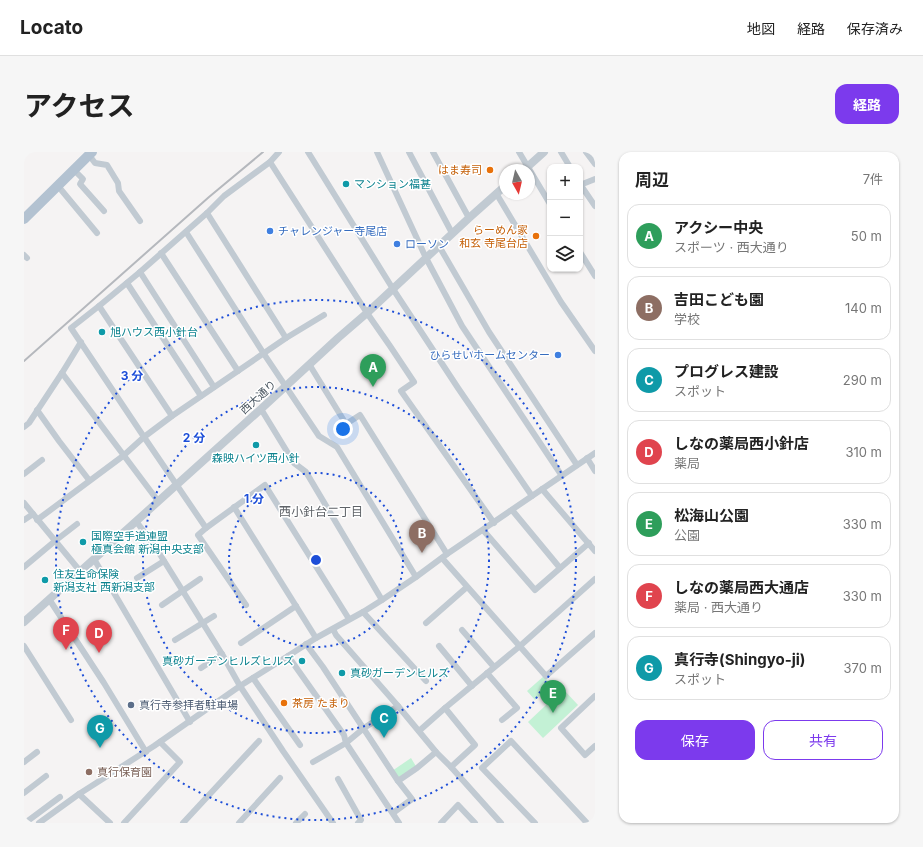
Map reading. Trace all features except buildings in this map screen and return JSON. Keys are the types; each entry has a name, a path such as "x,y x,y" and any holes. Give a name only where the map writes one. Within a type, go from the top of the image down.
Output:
{"main road":[{"path":"24,219 90,154"}],"street":[{"path":"206,528 71,328 140,272 207,213 224,196 270,162 279,152"},
{"path":"308,152 458,388 532,496"},
{"path":"377,152 426,258 462,326 562,476"},
{"path":"409,152 452,234"},
{"path":"433,152 469,218"},
{"path":"519,152 524,164"},
{"path":"531,164 544,152"},
{"path":"561,152 568,164"},
{"path":"586,152 595,164"},
{"path":"90,154 95,163 107,165 118,182 119,191 140,221"},
{"path":"270,162 367,313 414,382 401,391 494,522"},
{"path":"74,170 82,179 80,184 104,211"},
{"path":"583,183 595,179"},
{"path":"535,181 547,197"},
{"path":"58,186 97,233"},
{"path":"583,188 595,206"},
{"name":"西大通り","path":"24,622 394,289 499,191"},
{"path":"496,193 561,302 595,351"},
{"path":"207,213 286,338"},
{"path":"186,232 318,436 337,447 416,577"},
{"path":"439,246 488,332 577,465"},
{"path":"161,253 238,371"},
{"path":"583,257 595,276"},
{"path":"140,272 214,387"},
{"path":"127,283 201,396"},
{"path":"99,306 172,416"},
{"path":"37,520 123,456 144,437 172,416 286,338 324,315"},
{"path":"24,427 29,423 81,342"},
{"path":"309,364 346,424 360,415 444,556 467,587 546,676 595,633"},
{"path":"62,373 158,501"},
{"path":"261,409 294,463 306,472 382,600"},
{"path":"37,410 89,480"},
{"path":"43,822 79,794 146,752 240,686 306,644 364,612 382,600 595,453"},
{"path":"587,458 595,471"},
{"path":"24,474 42,460"},
{"path":"246,605 198,535 265,485 350,619"},
{"path":"542,490 595,551"},
{"path":"24,503 80,571"},
{"path":"234,507 316,638"},
{"path":"512,510 560,568"},
{"path":"24,520 33,514"},
{"path":"136,521 156,548 222,654 240,686 283,752 333,823"},
{"path":"24,567 77,524"},
{"path":"483,530 534,590 588,543"},
{"path":"94,559 190,722"},
{"path":"137,578 164,561"},
{"path":"162,606 200,579"},
{"path":"419,731 520,646 595,579"},
{"path":"426,623 467,587"},
{"path":"49,599 104,683 146,752"},
{"path":"241,643 296,606"},
{"path":"364,612 426,681"},
{"path":"176,640 214,616"},
{"path":"332,630 436,752 501,823"},
{"path":"462,630 494,667"},
{"path":"306,644 323,666 398,781 412,799 392,813"},
{"path":"24,646 71,720"},
{"path":"439,646 472,686"},
{"path":"201,668 222,654"},
{"path":"288,656 344,735 346,743 399,823"},
{"path":"487,673 517,708 502,720"},
{"path":"253,678 300,745"},
{"path":"595,696 561,728 585,754 595,746"},
{"path":"313,762 346,743 364,728 398,706"},
{"path":"445,708 475,745 451,767"},
{"path":"182,823 259,741"},
{"path":"535,823 482,768 512,741 587,823"},
{"path":"124,823 180,762 160,742"},
{"path":"24,762 36,752"},
{"path":"398,781 436,752"},
{"path":"24,793 46,776"},
{"path":"238,823 280,778"},
{"path":"338,778 361,820 358,823"},
{"path":"79,794 110,823"},
{"path":"24,823 60,797"},
{"path":"442,823 458,805 475,823"},
{"path":"296,823 305,814"}],"green space":[{"path":"544,676 551,685 535,700 527,691"},
{"path":"563,689 578,705 543,738 528,722"},
{"path":"411,758 417,768 398,781 392,771"}],"railway":[{"path":"24,361 209,197 263,152"}],"place":[{"name":"はま寿司","path":"490,170"},
{"name":"マンション福甚","path":"346,184"},
{"name":"チャレンジャー寺尾店","path":"270,231"},
{"name":"らーめん家 和玄 寺尾台店","path":"536,236"},
{"name":"ローソン","path":"397,244"},
{"name":"旭ハウス西小針台","path":"102,332"},
{"name":"ひらせいホームセンター","path":"558,355"},
{"name":"アクシー中央","path":"373,387"},
{"name":"森映ハイツ西小針","path":"256,445"},
{"name":"国際空手道連盟 極真会館 新潟中央支部","path":"83,542"},
{"name":"吉田こども園","path":"422,553"},
{"name":"住友生命保険 新潟支社 西新潟支部","path":"45,580"},
{"name":"しなの薬局西大通店","path":"66,650"},
{"name":"しなの薬局西小針店","path":"99,653"},
{"name":"真砂ガーデンヒルズヒルズ","path":"302,661"},
{"name":"真砂ガーデンヒルズ","path":"342,673"},
{"name":"茶房 たまり","path":"284,703"},
{"name":"真行寺参拝者駐車場","path":"131,705"},
{"name":"松海山公園","path":"553,713"},
{"name":"プログレス建設","path":"384,738"},
{"name":"真行寺(Shingyo-ji)","path":"100,748"},
{"name":"真行保育園","path":"89,772"}],"district":[{"name":"西小針台二丁目","path":"321,511"}]}
